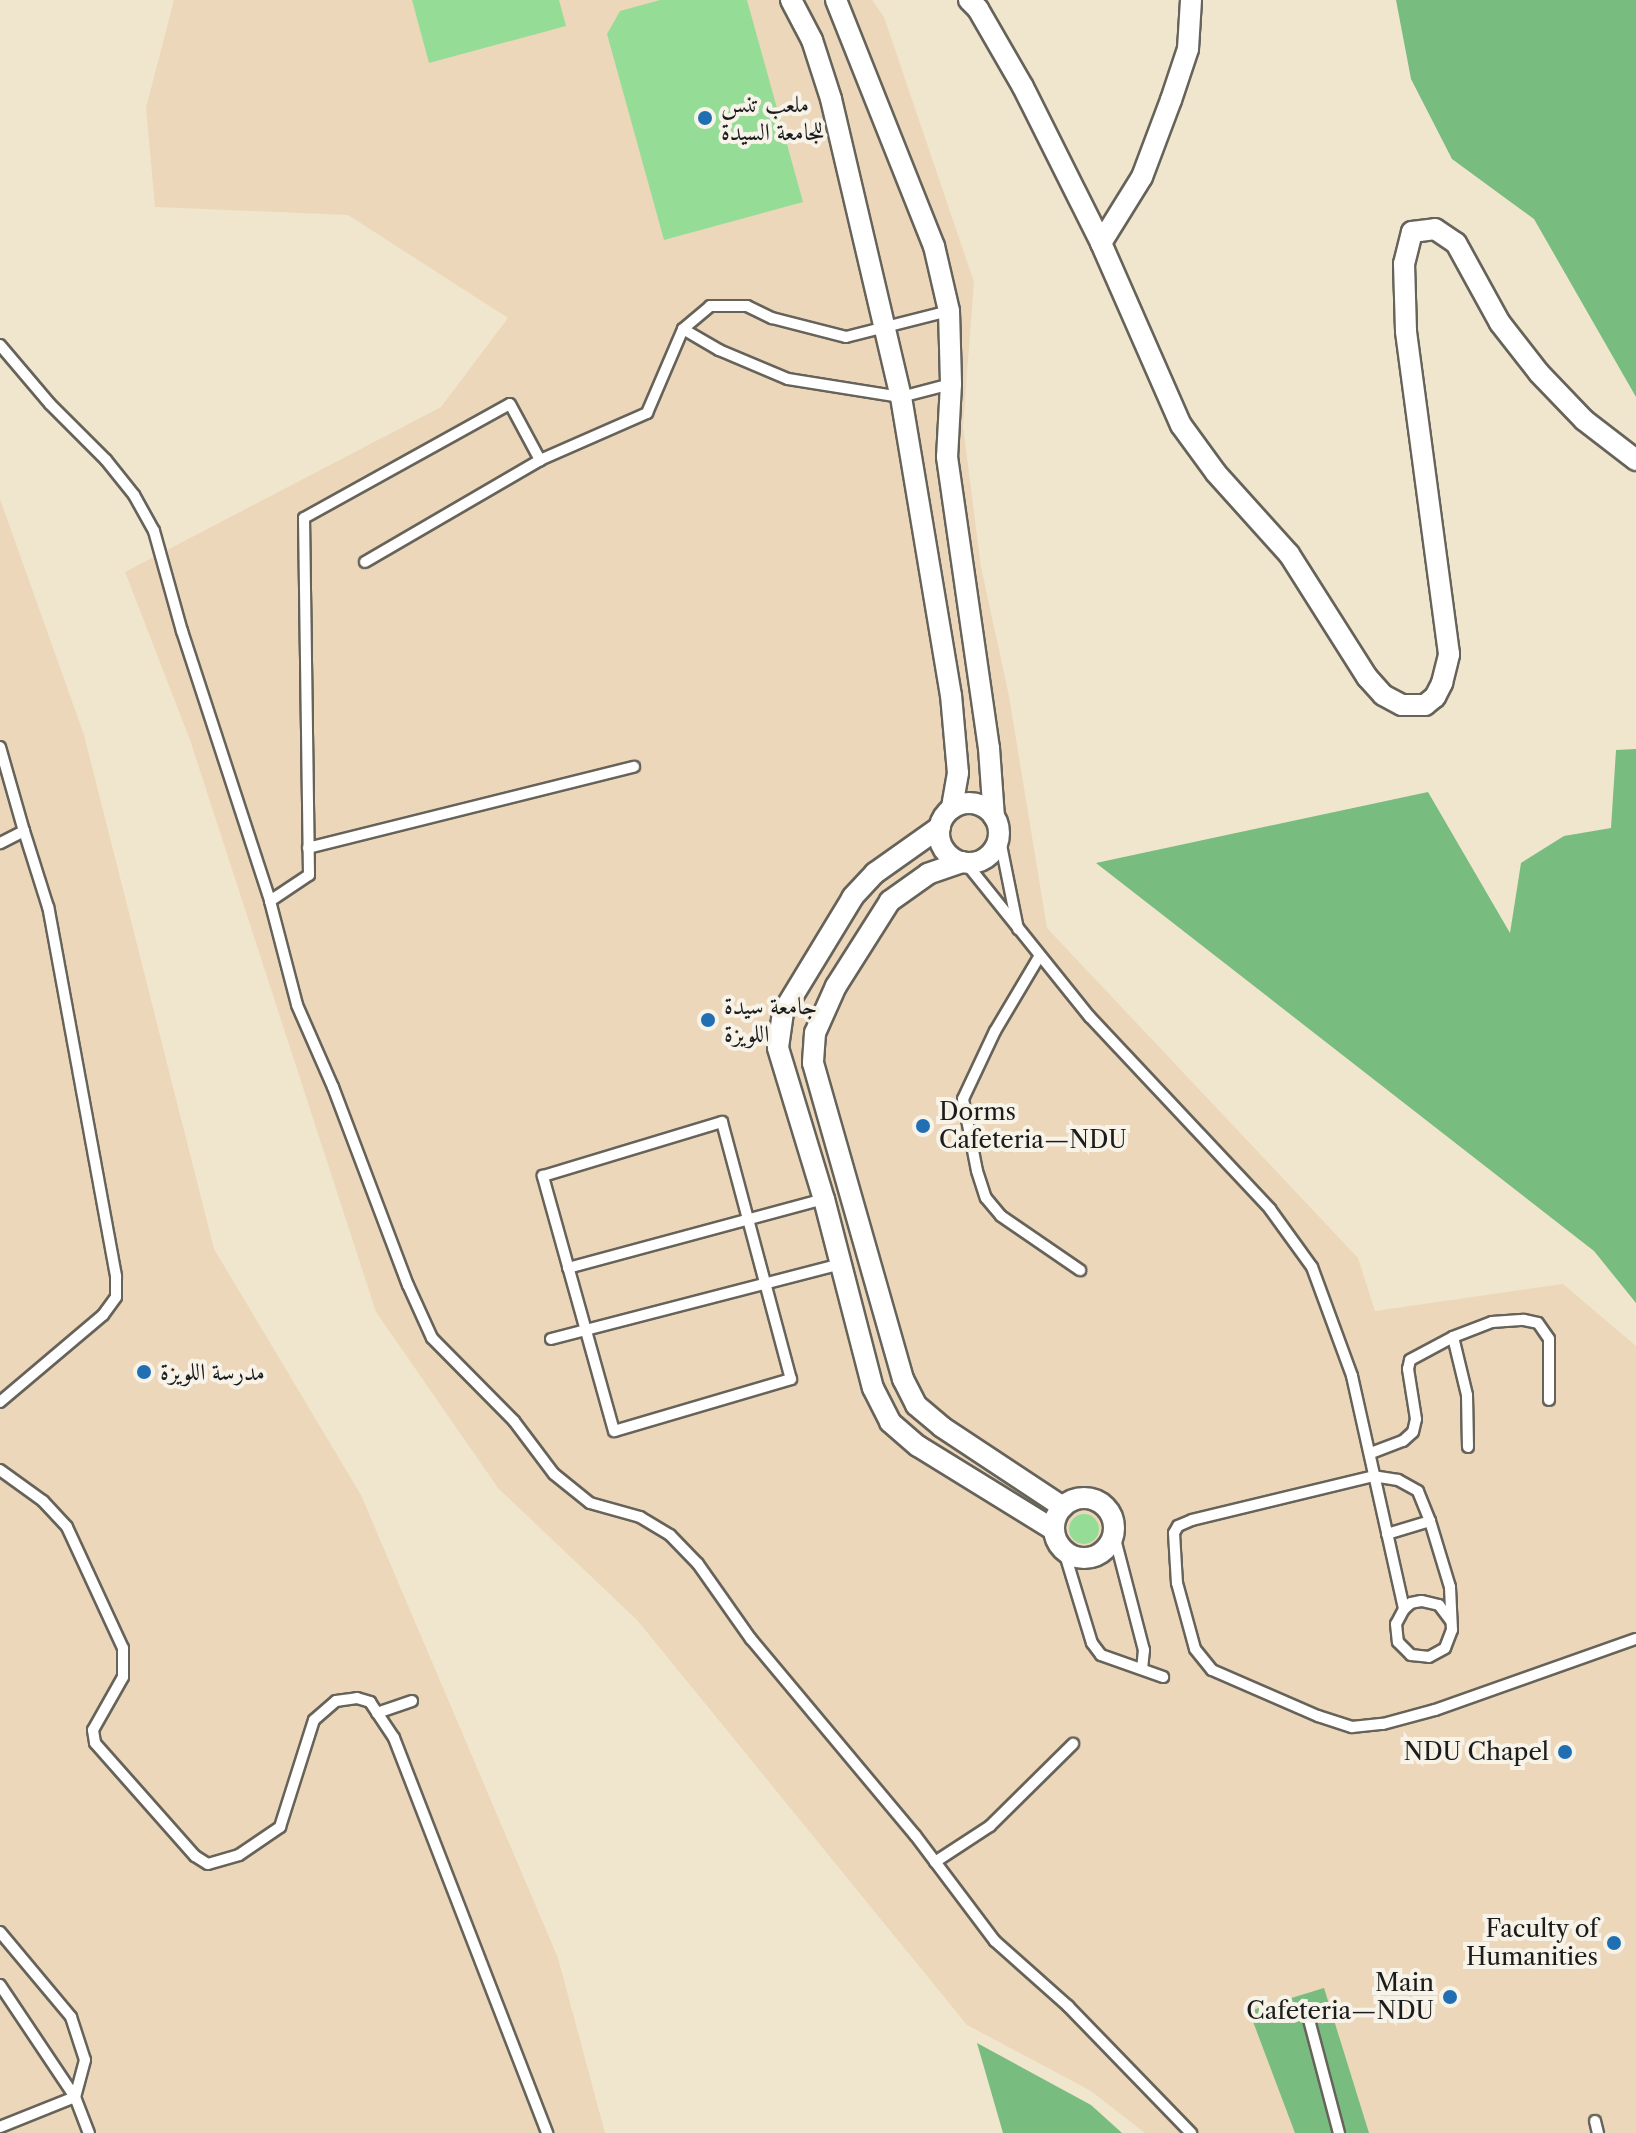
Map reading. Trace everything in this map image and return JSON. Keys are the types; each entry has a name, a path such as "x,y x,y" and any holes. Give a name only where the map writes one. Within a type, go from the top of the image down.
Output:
{"street":[{"path":"791,0 812,40 831,99 886,325 951,695 958,773 952,808 940,827 875,873 853,897 783,1012 778,1048 824,1199 873,1388 890,1422 918,1446 1054,1530 1064,1551 1073,1556 1093,1557 1102,1552 1114,1535 1109,1510 1099,1502 1074,1499 1063,1507 1054,1530"},
{"path":"836,0 934,246 949,311 951,384 947,457 989,748 996,826 994,850 982,860 928,874 890,901 836,986 815,1033 813,1063 903,1379 916,1405 942,1427 1063,1507"},
{"path":"969,0 978,9 1023,87 1101,243 1181,425 1195,448 1289,554 1367,677 1383,695 1402,705 1425,705 1435,697 1447,671 1449,654 1406,331 1404,264 1412,232 1435,229 1456,243 1500,323 1539,373 1584,420 1636,460"},
{"path":"1101,243 1142,177 1171,100 1188,49 1191,0"},
{"path":"952,808 975,804 996,826"},
{"path":"940,827 944,849 964,863"}],"lane":[{"path":"365,562 540,460 647,413 683,329 710,306 747,306 772,318 846,337 949,311"},
{"path":"683,329 719,350 788,379 901,397 951,384"},
{"path":"0,345 50,404 106,460 134,495 154,531 182,631 270,901 297,1005 333,1087 408,1285 432,1338 514,1421 554,1474 590,1503 640,1517 670,1535 698,1564 751,1639 935,1862 995,1941 1068,2006 1191,2133"},
{"path":"270,901 309,875 304,518 510,404 540,460"},
{"path":"0,747 48,907 116,1276 116,1297 103,1315 0,1402"},
{"path":"308,848 634,767"},
{"path":"996,826 1018,931"},
{"path":"0,843 24,831"},
{"path":"964,863 1090,1017 1270,1209 1312,1267 1352,1376 1371,1453 1374,1476 1404,1609 1395,1634 1404,1650 1420,1657 1429,1657 1445,1648 1450,1639 1450,1587 1430,1521 1418,1491 1398,1480 1374,1476 1178,1526 1174,1533 1177,1583 1195,1649 1212,1670 1318,1716 1352,1727 1383,1724 1435,1710 1636,1639"},
{"path":"1039,957 995,1031 963,1099 977,1171 986,1198 1001,1216 1080,1270"},
{"path":"722,1122 791,1379 614,1431 568,1268 543,1176 722,1122"},
{"path":"568,1268 824,1199"},
{"path":"551,1339 841,1264"},
{"path":"1371,1453 1403,1441 1413,1432 1416,1419 1408,1369 1410,1360 1453,1337 1492,1322 1524,1320 1538,1323 1549,1339 1549,1400"},
{"path":"1453,1337 1467,1395 1468,1447"},
{"path":"0,1470 43,1501 67,1527 123,1648 123,1677 93,1730 95,1743 195,1856 208,1864 220,1863 239,1855 280,1827 314,1720 336,1701 357,1698 370,1702 394,1738 547,2133"},
{"path":"1387,1534 1430,1521"},
{"path":"1114,1535 1144,1650 1142,1668"},
{"path":"1064,1551 1092,1643 1101,1655 1163,1677"},
{"path":"1404,1609 1421,1601 1430,1601 1446,1612 1451,1621"},
{"path":"377,1713 412,1701"},
{"path":"935,1862 990,1826 1073,1744"},
{"path":"0,1932 71,2017 85,2060 75,2097"},
{"path":"0,1985 75,2097 89,2133"},
{"path":"1307,2012 1339,2133"},
{"path":"0,2127 75,2097"},
{"path":"1595,2121 1598,2133"}],"shaded area":[{"name":"جامعة سيدة اللويزة","path":"174,0 872,0 884,17 974,282 963,426 981,567 1009,696 1047,928 1358,1258 1375,1311 1563,1284 1636,1346 1636,2133 1145,2133 1091,2091 967,2025 637,1620 498,1488 376,1312 190,740 125,572 441,407 508,318 348,215 155,207 146,108"},
{"name":"مدرسة اللويزة","path":"0,499 84,735 214,1249 361,1495 558,1958 605,2133 0,2133"}],"green space":[{"path":"412,0 559,0 566,26 429,63"},
{"name":"ملعب تنس للجامعة السيدة","path":"660,0 747,0 803,202 664,240 607,34 620,11"},
{"path":"1396,0 1636,0 1636,397 1534,219 1452,159 1411,79"},
{"path":"1636,749 1636,1303 1594,1251 1096,863 1428,792 1510,933 1521,863 1564,836 1611,828 1616,750"},
{"path":"1084,1514 1095,1518 1099,1529 1095,1540 1084,1544 1073,1540 1069,1529 1073,1518"},
{"path":"1324,1988 1369,2133 1295,2133 1249,2011"},
{"path":"977,2043 1091,2105 1122,2133 1003,2133"}],"place":[{"name":"ملعب تنس للجامعة السيدة","path":"705,118"},
{"name":"جامعة سيدة اللويزة","path":"708,1020"},
{"name":"Dorms Cafeteria—NDU","path":"923,1126"},
{"name":"مدرسة اللويزة","path":"144,1372"},
{"name":"NDU Chapel","path":"1565,1752"},
{"name":"Faculty of Humanities","path":"1614,1943"},
{"name":"Main Cafeteria—NDU","path":"1450,1997"}]}
